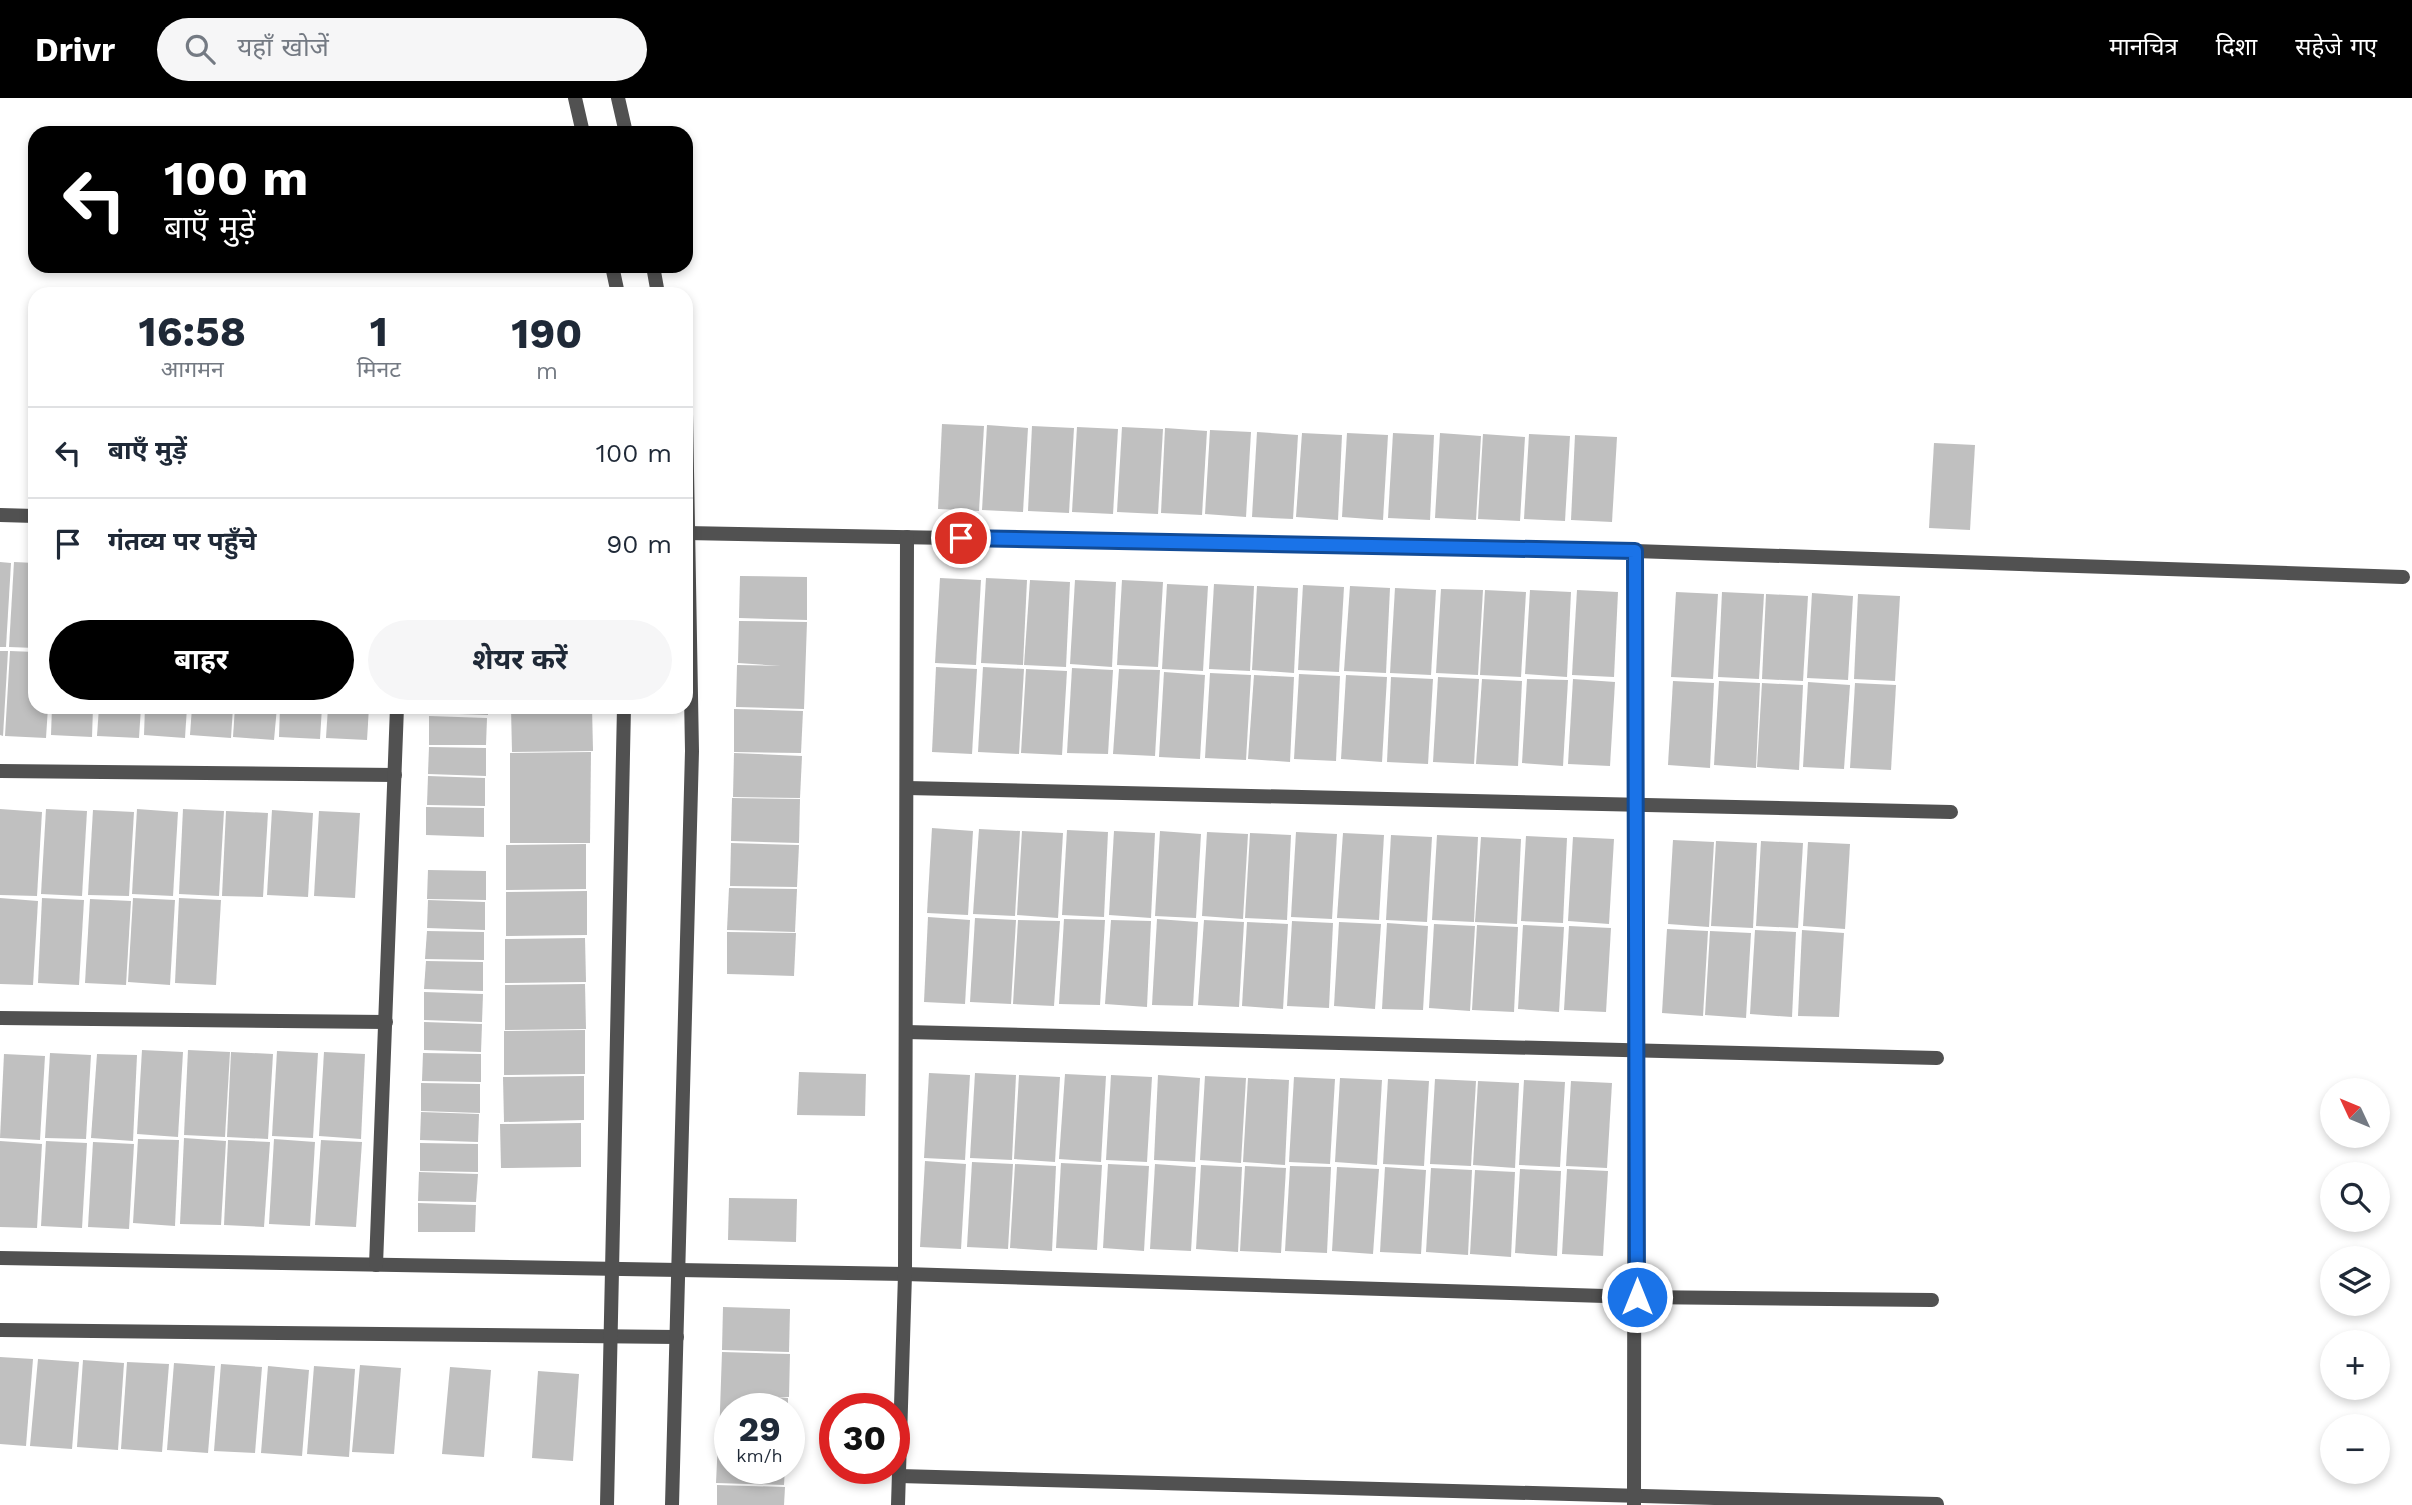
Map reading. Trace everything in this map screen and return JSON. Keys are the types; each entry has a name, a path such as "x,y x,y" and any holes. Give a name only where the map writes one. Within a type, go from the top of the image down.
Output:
{"street":[{"path":"575,98 581,126"},
{"path":"618,98 624,126"},
{"path":"0,515 28,516"},
{"path":"693,533 1635,551 2403,577"},
{"path":"901,1393 905,1274 907,537"},
{"path":"1634,1501 1637,1297 1635,551"},
{"path":"376,1265 397,714"},
{"path":"607,1505 624,714"},
{"path":"672,1505 691,714"},
{"path":"0,771 395,775"},
{"path":"907,788 1951,812"},
{"path":"0,1018 386,1022"},
{"path":"906,1032 1937,1058"},
{"path":"0,1258 905,1274 1637,1297 1931,1300"},
{"path":"0,1330 677,1338"},
{"path":"910,1476 1634,1501 1937,1504"},
{"path":"898,1505 899,1484"}],"building":[{"path":"942,424 984,426 979,511 938,509"},
{"path":"987,425 1028,428 1023,512 982,510"},
{"path":"1032,426 1074,428 1069,513 1028,511"},
{"path":"1077,427 1118,429 1113,514 1072,512"},
{"path":"1122,427 1163,429 1158,514 1117,512"},
{"path":"1165,428 1207,431 1202,515 1161,513"},
{"path":"1210,430 1251,432 1246,517 1205,514"},
{"path":"1257,432 1298,435 1293,519 1252,517"},
{"path":"1302,433 1342,435 1338,520 1296,517"},
{"path":"1347,433 1388,435 1383,520 1342,517"},
{"path":"1393,433 1434,435 1430,520 1388,518"},
{"path":"1440,433 1481,436 1476,520 1435,518"},
{"path":"1483,434 1525,437 1520,521 1478,519"},
{"path":"1529,434 1570,436 1565,521 1524,519"},
{"path":"1575,435 1617,437 1612,522 1571,520"},
{"path":"1934,443 1975,445 1970,530 1929,528"},
{"path":"0,562 11,563 6,647 0,647"},
{"path":"14,562 28,563 28,648 9,647"},
{"path":"740,576 807,577 807,620 739,618"},
{"path":"940,578 981,580 976,665 935,663"},
{"path":"986,578 1027,580 1023,665 981,663"},
{"path":"1030,580 1070,582 1066,667 1024,665"},
{"path":"1075,580 1116,582 1112,667 1070,664"},
{"path":"1122,580 1163,582 1158,667 1117,665"},
{"path":"1167,584 1208,586 1203,671 1162,669"},
{"path":"1214,584 1254,586 1250,671 1209,669"},
{"path":"1303,585 1344,587 1339,672 1298,670"},
{"path":"1257,586 1298,588 1294,673 1252,670"},
{"path":"1350,586 1390,588 1386,673 1344,671"},
{"path":"1395,588 1436,590 1431,675 1390,673"},
{"path":"1441,589 1483,590 1478,675 1436,673"},
{"path":"1485,590 1526,592 1521,677 1480,675"},
{"path":"1530,590 1571,592 1567,677 1525,674"},
{"path":"1577,590 1618,592 1614,677 1572,675"},
{"path":"1676,592 1718,594 1713,679 1671,677"},
{"path":"1722,592 1764,594 1759,679 1718,677"},
{"path":"1812,593 1853,596 1848,680 1807,678"},
{"path":"1766,594 1808,596 1803,681 1762,679"},
{"path":"1858,594 1900,596 1895,681 1854,679"},
{"path":"739,621 807,622 804,709 736,707 737,665 781,666 738,663"},
{"path":"0,651 8,651 3,736 0,735"},
{"path":"10,651 28,652 28,714 48,714 46,738 5,736"},
{"path":"936,667 977,669 972,754 932,752"},
{"path":"983,667 1024,669 1019,754 978,752"},
{"path":"1072,668 1113,670 1108,754 1067,753"},
{"path":"1026,669 1067,671 1062,755 1021,753"},
{"path":"1119,669 1160,670 1155,756 1113,754"},
{"path":"1164,672 1205,675 1200,759 1159,757"},
{"path":"1210,673 1251,675 1246,760 1205,758"},
{"path":"1299,674 1340,676 1336,761 1294,759"},
{"path":"1254,675 1294,677 1290,762 1248,759"},
{"path":"1346,675 1387,677 1382,762 1341,759"},
{"path":"1391,677 1433,679 1428,764 1387,762"},
{"path":"1438,677 1479,679 1474,764 1433,762"},
{"path":"1482,679 1522,681 1518,766 1476,764"},
{"path":"1527,679 1568,680 1563,766 1522,763"},
{"path":"1573,679 1615,682 1610,766 1568,764"},
{"path":"1673,681 1714,683 1710,768 1668,765"},
{"path":"1719,681 1760,683 1756,768 1714,765"},
{"path":"1808,682 1850,685 1844,769 1803,767"},
{"path":"1762,683 1803,685 1799,770 1757,767"},
{"path":"1855,683 1896,685 1891,770 1850,768"},
{"path":"734,709 803,711 801,753 734,752"},
{"path":"52,714 93,714 92,737 51,735"},
{"path":"99,714 141,714 139,738 97,736"},
{"path":"145,714 187,714 185,738 144,735"},
{"path":"192,714 233,714 231,738 190,735"},
{"path":"235,714 276,714 274,740 233,737"},
{"path":"280,714 322,714 320,739 279,737"},
{"path":"328,714 369,714 367,740 326,738"},
{"path":"511,714 592,714 593,751 512,752"},
{"path":"429,716 487,718 486,745 429,745"},
{"path":"429,747 486,748 486,776 428,774"},
{"path":"591,752 590,843 510,843 510,753"},
{"path":"734,753 802,756 800,798 733,797"},
{"path":"428,776 485,778 485,806 427,805"},
{"path":"732,798 800,799 799,843 731,841"},
{"path":"426,807 484,808 484,837 426,835"},
{"path":"0,809 42,812 37,896 0,895"},
{"path":"46,809 87,811 82,896 41,894"},
{"path":"137,809 178,812 173,896 132,894"},
{"path":"183,809 224,811 219,896 179,894"},
{"path":"93,810 134,812 129,896 88,895"},
{"path":"272,810 313,813 308,897 267,895"},
{"path":"226,811 268,813 263,897 222,896"},
{"path":"319,811 360,813 355,898 314,896"},
{"path":"932,828 973,831 968,915 927,913"},
{"path":"979,829 1020,831 1015,916 973,914"},
{"path":"1067,830 1108,832 1104,917 1062,915"},
{"path":"1022,831 1063,833 1058,918 1017,915"},
{"path":"1114,831 1155,833 1151,918 1109,915"},
{"path":"1160,831 1201,834 1196,918 1155,916"},
{"path":"1207,832 1248,834 1243,919 1202,916"},
{"path":"1296,832 1337,834 1332,919 1291,917"},
{"path":"1250,833 1291,835 1287,920 1245,918"},
{"path":"1343,833 1384,835 1379,920 1337,918"},
{"path":"1391,835 1432,837 1427,922 1386,920"},
{"path":"1437,835 1478,837 1474,922 1432,920"},
{"path":"1526,836 1567,838 1563,923 1521,921"},
{"path":"1481,837 1521,839 1517,924 1475,922"},
{"path":"1573,837 1614,839 1609,924 1568,921"},
{"path":"1673,840 1714,842 1709,927 1668,924"},
{"path":"1716,841 1757,843 1753,928 1711,926"},
{"path":"1761,841 1803,843 1798,928 1756,926"},
{"path":"1808,842 1850,844 1845,929 1803,926"},
{"path":"731,843 799,845 797,887 730,886"},
{"path":"586,844 586,889 506,890 506,845"},
{"path":"428,870 486,871 486,900 427,899"},
{"path":"729,888 797,889 795,932 727,930"},
{"path":"587,891 587,935 506,936 506,892"},
{"path":"0,898 38,901 33,985 0,984"},
{"path":"42,898 84,900 79,985 38,983"},
{"path":"133,898 175,900 170,985 128,982"},
{"path":"179,898 221,900 216,985 175,983"},
{"path":"90,899 131,901 126,985 85,983"},
{"path":"428,900 485,902 485,930 427,928"},
{"path":"928,917 970,920 965,1004 924,1002"},
{"path":"975,918 1016,920 1011,1004 970,1002"},
{"path":"1064,919 1105,920 1100,1005 1059,1004"},
{"path":"1157,919 1198,922 1193,1006 1152,1005"},
{"path":"1018,920 1060,921 1054,1006 1013,1004"},
{"path":"1111,920 1151,921 1147,1007 1105,1004"},
{"path":"1204,920 1244,922 1239,1007 1198,1005"},
{"path":"1292,921 1333,923 1329,1008 1287,1006"},
{"path":"1247,922 1288,924 1283,1009 1242,1006"},
{"path":"1339,922 1381,924 1375,1009 1334,1006"},
{"path":"1387,923 1428,926 1423,1010 1382,1009"},
{"path":"1434,924 1475,926 1470,1011 1429,1008"},
{"path":"1477,925 1518,927 1514,1012 1472,1010"},
{"path":"1523,925 1564,927 1559,1012 1518,1009"},
{"path":"1569,926 1611,928 1606,1012 1564,1010"},
{"path":"1667,929 1708,931 1703,1016 1662,1013"},
{"path":"1755,930 1796,932 1792,1017 1750,1014"},
{"path":"1802,930 1844,933 1839,1017 1798,1016"},
{"path":"427,931 484,932 484,960 425,959"},
{"path":"1710,931 1751,933 1746,1018 1705,1015"},
{"path":"727,932 796,933 794,976 727,974"},
{"path":"585,938 586,982 505,983 505,939"},
{"path":"426,961 483,962 483,991 424,989"},
{"path":"585,984 586,1029 505,1030 505,985"},
{"path":"424,992 483,994 482,1022 424,1020"},
{"path":"424,1022 482,1024 481,1052 424,1050"},
{"path":"585,1030 585,1074 504,1075 504,1031"},
{"path":"142,1050 183,1052 178,1137 137,1134"},
{"path":"188,1050 230,1052 225,1137 184,1135"},
{"path":"277,1051 318,1053 313,1138 272,1136"},
{"path":"231,1052 273,1054 268,1139 227,1137"},
{"path":"324,1052 365,1054 361,1139 319,1136"},
{"path":"50,1053 91,1055 86,1139 45,1138"},
{"path":"423,1053 481,1054 481,1082 422,1081"},
{"path":"4,1054 45,1056 40,1140 0,1138"},
{"path":"97,1054 137,1055 133,1141 91,1138"},
{"path":"799,1072 866,1074 865,1116 797,1115"},
{"path":"929,1073 970,1075 965,1160 924,1158"},
{"path":"975,1073 1016,1075 1012,1160 970,1158"},
{"path":"1065,1074 1106,1076 1101,1162 1059,1159"},
{"path":"1019,1075 1060,1077 1055,1162 1014,1159"},
{"path":"1111,1075 1152,1077 1147,1162 1106,1160"},
{"path":"1158,1075 1200,1078 1195,1162 1154,1160"},
{"path":"584,1076 584,1120 504,1122 503,1077"},
{"path":"1205,1076 1246,1078 1241,1163 1200,1160"},
{"path":"1294,1077 1335,1079 1330,1164 1289,1162"},
{"path":"1248,1078 1289,1080 1285,1165 1243,1162"},
{"path":"1340,1078 1382,1080 1377,1165 1335,1162"},
{"path":"1388,1079 1429,1081 1424,1166 1383,1164"},
{"path":"1435,1079 1476,1081 1471,1166 1430,1164"},
{"path":"1524,1080 1565,1082 1560,1167 1519,1165"},
{"path":"1478,1081 1519,1083 1515,1168 1473,1165"},
{"path":"1571,1081 1612,1083 1607,1168 1566,1166"},
{"path":"421,1083 480,1084 480,1113 421,1111"},
{"path":"421,1112 479,1114 478,1142 420,1140"},
{"path":"581,1123 581,1167 501,1168 500,1124"},
{"path":"184,1138 226,1141 221,1225 180,1224"},
{"path":"138,1139 179,1140 175,1226 133,1223"},
{"path":"274,1139 315,1142 310,1226 269,1224"},
{"path":"228,1140 270,1142 264,1227 224,1225"},
{"path":"321,1140 362,1142 356,1227 315,1225"},
{"path":"0,1141 42,1144 37,1228 0,1227"},
{"path":"46,1141 87,1143 82,1228 41,1226"},
{"path":"93,1142 134,1144 129,1229 88,1227"},
{"path":"420,1143 478,1144 478,1172 420,1171"},
{"path":"925,1161 966,1164 961,1249 920,1247"},
{"path":"972,1162 1013,1164 1008,1249 967,1247"},
{"path":"1061,1163 1102,1165 1097,1250 1056,1248"},
{"path":"1015,1164 1056,1166 1052,1251 1010,1248"},
{"path":"1108,1164 1149,1166 1144,1251 1103,1248"},
{"path":"1155,1164 1196,1167 1191,1251 1150,1249"},
{"path":"1201,1165 1242,1167 1238,1252 1196,1249"},
{"path":"1245,1166 1286,1168 1281,1253 1240,1251"},
{"path":"1290,1166 1331,1167 1327,1253 1285,1251"},
{"path":"1337,1167 1379,1169 1373,1254 1332,1251"},
{"path":"1385,1167 1426,1170 1421,1254 1380,1252"},
{"path":"1431,1168 1472,1170 1468,1255 1426,1252"},
{"path":"1520,1169 1561,1171 1557,1256 1515,1253"},
{"path":"1567,1169 1608,1171 1603,1256 1562,1254"},
{"path":"1475,1170 1515,1172 1511,1257 1470,1254"},
{"path":"419,1172 478,1174 476,1202 418,1201"},
{"path":"729,1198 797,1199 796,1242 728,1240"},
{"path":"418,1203 476,1205 475,1232 418,1232"},
{"path":"723,1307 790,1309 789,1352 722,1350"},
{"path":"722,1352 790,1354 789,1393 721,1393"},
{"path":"0,1357 33,1359 26,1446 0,1444"},
{"path":"38,1359 79,1362 72,1449 30,1446"},
{"path":"83,1360 124,1363 118,1450 77,1447"},
{"path":"127,1362 169,1364 162,1452 121,1449"},
{"path":"174,1363 215,1366 208,1453 167,1450"},
{"path":"221,1364 262,1367 255,1453 214,1451"},
{"path":"360,1365 401,1368 394,1454 352,1452"},
{"path":"268,1366 309,1370 302,1456 261,1453"},
{"path":"314,1366 355,1369 349,1457 307,1454"},
{"path":"450,1367 491,1370 484,1457 442,1454"},
{"path":"538,1371 579,1374 573,1461 532,1458"},
{"path":"717,1485 785,1487 784,1505 717,1505"}],"route":[{"path":"961,538 1635,551 1637,1297"}]}
